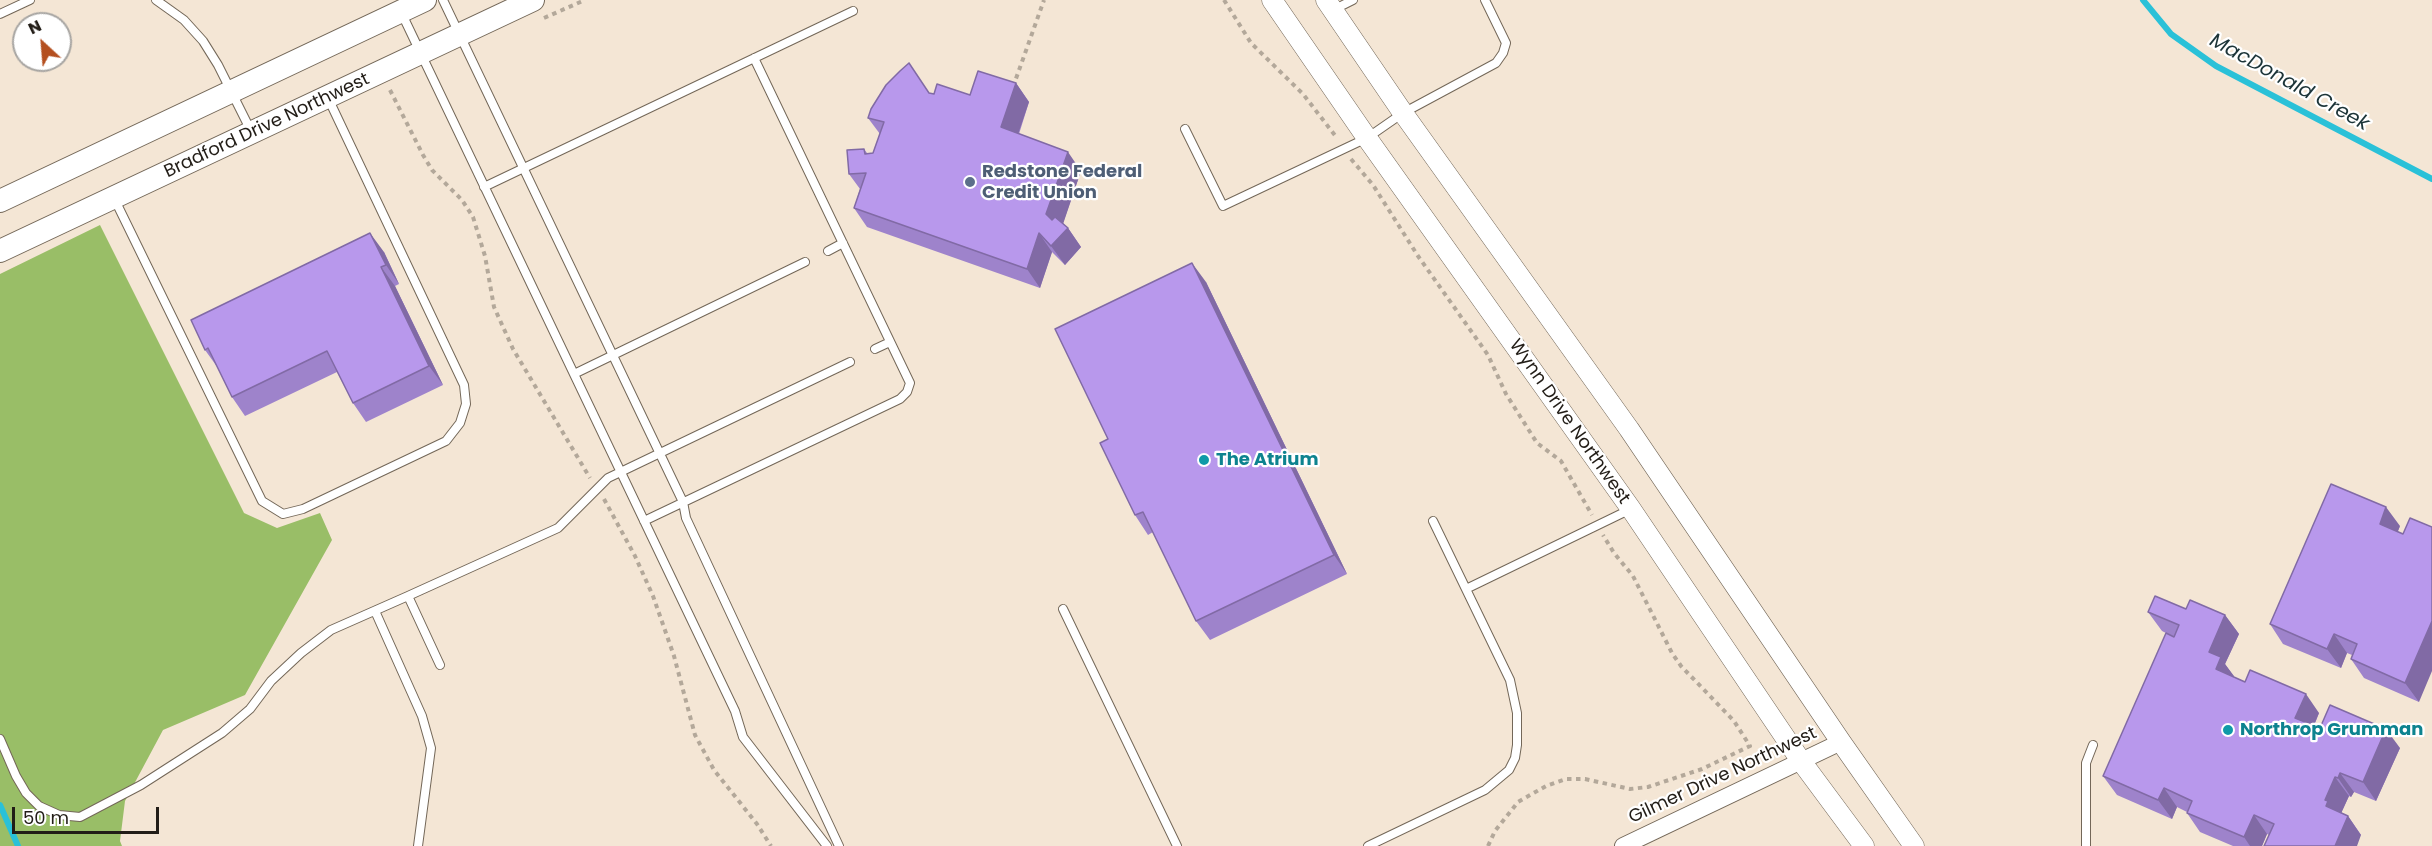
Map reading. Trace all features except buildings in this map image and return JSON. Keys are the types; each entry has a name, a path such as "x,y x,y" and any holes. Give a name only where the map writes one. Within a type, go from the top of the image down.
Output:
{"main road":[{"path":"0,201 425,0"},
{"name":"Bradford Drive Northwest","path":"0,251 533,0"}],"street":[{"name":"Wynn Drive Northwest","path":"1272,0 1367,138 1631,509 1801,761 1864,846"},
{"path":"1330,5 1403,113 1629,429 1914,846"},
{"name":"Gilmer Drive Northwest","path":"1623,846 1841,742"}],"lane":[{"path":"0,14 30,0"},
{"path":"156,0 183,20 203,41 252,133"},
{"path":"443,0 683,502 691,528 839,846"},
{"path":"1330,5 1353,0"},
{"path":"1185,129 1223,206 1367,138 1403,113 1496,63 1506,43 1485,0"},
{"path":"484,187 853,11"},
{"path":"401,12 735,711 742,737 827,846"},
{"path":"644,521 900,399 908,392 910,383 754,58"},
{"path":"114,197 262,501 283,514 303,509 446,441 460,423 466,404 464,385 328,98"},
{"path":"828,251 843,243"},
{"path":"574,374 805,262"},
{"path":"875,349 890,342"},
{"path":"0,739 16,776 26,793 39,806 59,815 80,817 141,785 222,733 250,709 271,681 301,653 331,630 558,528 597,488 621,472 849,362"},
{"path":"1466,589 1631,509"},
{"path":"1368,846 1485,790 1509,770 1515,758 1517,734 1514,694 1510,680 1433,521"},
{"path":"408,596 440,665"},
{"path":"1063,609 1177,846"},
{"path":"375,611 422,716 431,748 418,846"},
{"path":"2086,846 2086,763 2093,745"}],"path":[{"path":"1010,96 1044,0"},
{"path":"1224,0 1251,43 1312,104 1354,164 1385,202 1418,256 1488,355 1506,394 1537,442 1561,461 1614,554 1633,576 1672,653 1734,722 1750,746 1702,769 1648,787 1630,789 1585,779 1566,779 1546,786 1518,802 1495,831 1488,846"}],"green space":[{"path":"100,225 244,513 277,528 320,513 332,540 245,695 163,730 125,801 120,841 122,846 0,846 0,274"}],"waterway":[{"name":"MacDonald Creek","path":"2143,0 2171,34 2216,66 2432,179"},
{"path":"0,805 18,846"}],"place":[{"name":"Redstone Federal Credit Union","path":"970,182"},
{"name":"The Atrium","path":"1204,460"},
{"name":"Northrop Grumman","path":"2228,730"}]}
